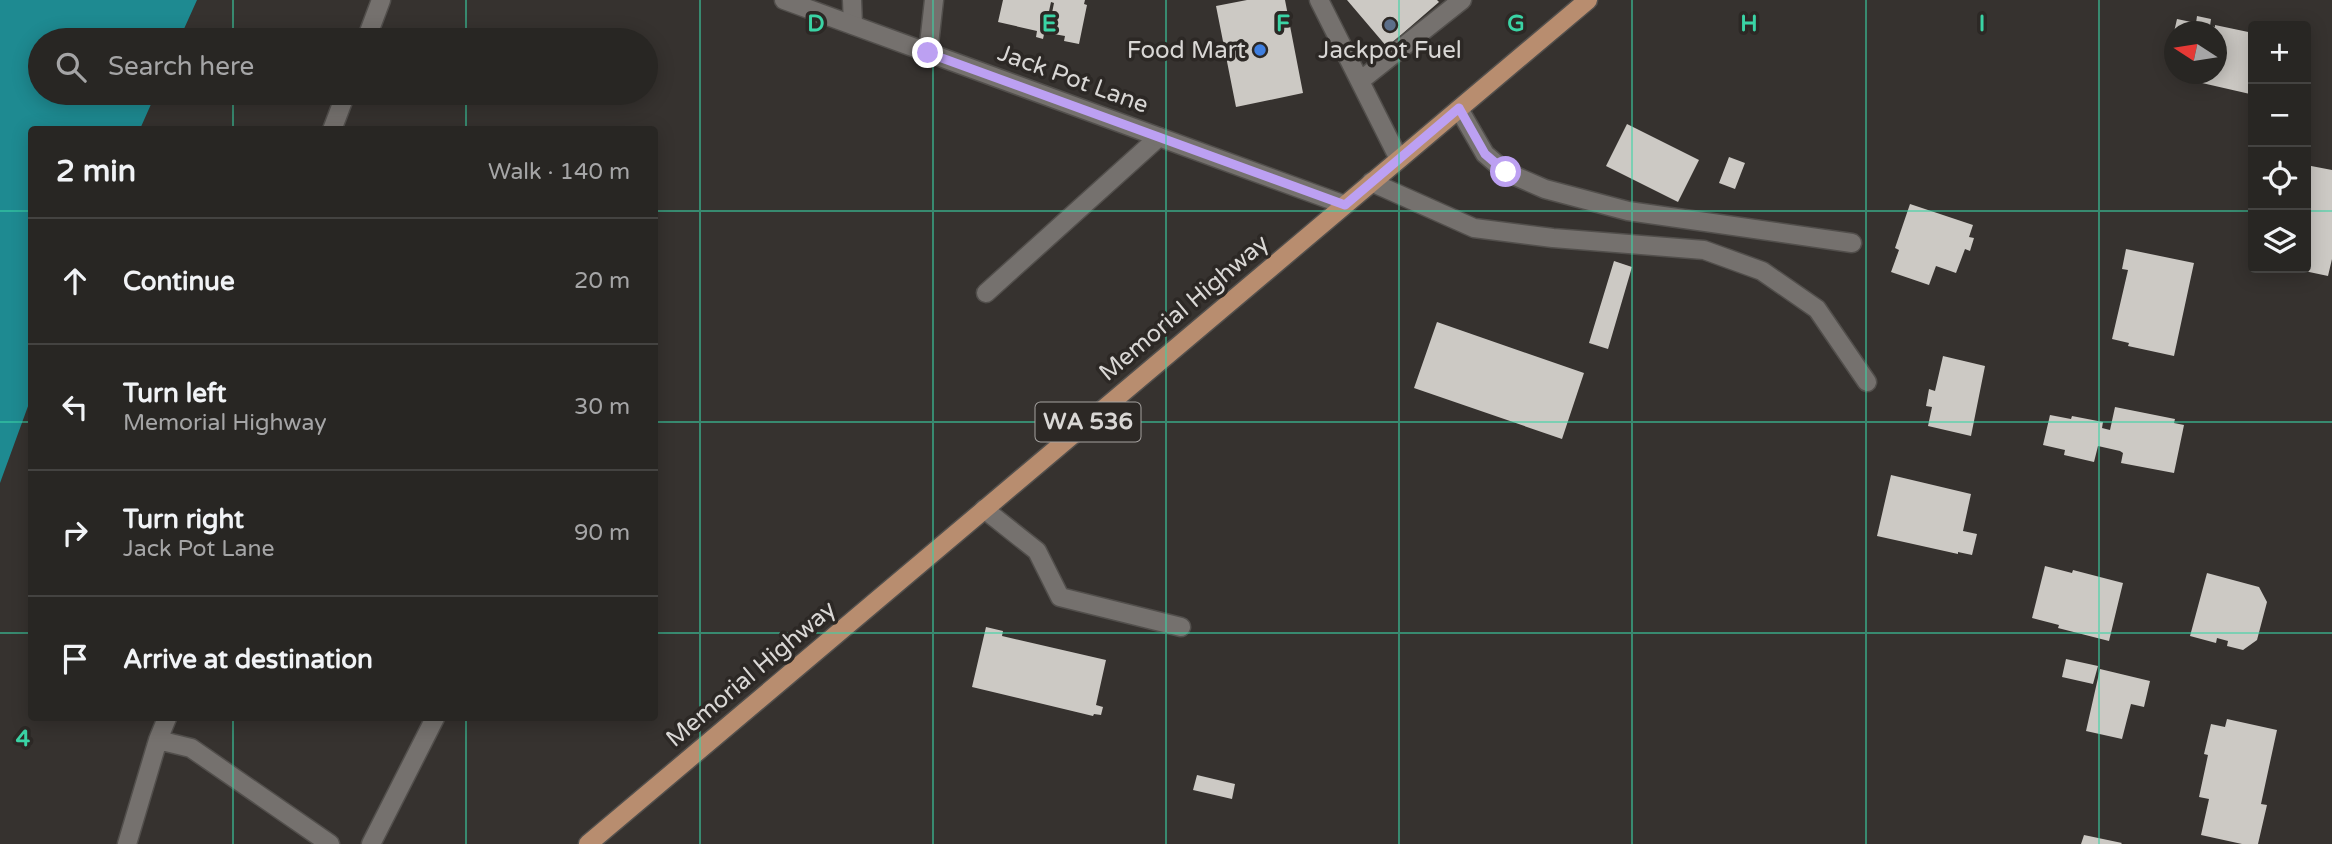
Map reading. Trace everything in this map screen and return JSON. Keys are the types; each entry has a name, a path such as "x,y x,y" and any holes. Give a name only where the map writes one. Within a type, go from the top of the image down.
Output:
{"main road":[{"name":"Memorial Highway","path":"588,844 1371,183 1579,2"}],"street":[{"path":"370,28 381,0"},
{"name":"Jack Pot Lane","path":"784,0 1345,205"},
{"path":"852,0 853,25"},
{"path":"928,53 933,0"},
{"path":"1320,0 1399,159"},
{"path":"1360,81 1462,0"},
{"path":"334,126 341,105"},
{"path":"1459,108 1485,154 1506,172 1545,189 1628,211 1852,243"},
{"path":"986,293 1159,137"},
{"path":"1371,183 1474,228 1553,238 1704,250 1762,271 1817,309 1867,382"},
{"path":"984,509 1037,551 1060,597 1181,627"},
{"path":"127,844 166,721"},
{"path":"372,844 433,721"},
{"path":"158,740 191,748 330,844"}],"water":[{"path":"0,0 197,0 184,28 28,28 28,105 151,105 141,126 28,126 28,406 0,483"}],"building":[{"path":"1003,0 1085,0 1084,4 1087,5 1079,44 1064,41 1065,36 1048,33 1054,3 1051,2 1043,39 1036,37 1037,31 998,22"},
{"name":"Food Mart","path":"1247,0 1285,0 1303,93 1236,107 1216,6"},
{"name":"Jackpot Fuel","path":"1347,0 1437,0 1439,2 1387,47"},
{"path":"2197,16 2211,19 2211,21 2196,21"},
{"path":"2227,28 2248,32 2248,94 2206,84 2227,84"},
{"path":"1627,124 1699,160 1678,202 1606,166"},
{"path":"1729,157 1745,163 1735,189 1719,183"},
{"path":"2311,166 2332,170 2332,259 2328,276 2311,272"},
{"path":"1910,204 1973,225 1969,237 1974,238 1970,251 1965,249 1956,273 1936,266 1929,285 1891,272 1899,250 1895,248"},
{"path":"2126,249 2194,263 2174,356 2128,346 2129,343 2112,339 2128,270 2122,269"},
{"path":"1614,261 1632,267 1608,349 1589,343"},
{"path":"1437,322 1584,373 1562,439 1414,388"},
{"path":"1943,356 1985,366 1971,436 1928,426 1932,407 1926,406 1929,389 1935,391"},
{"path":"2115,407 2175,419 2174,423 2184,425 2174,473 2121,463 2123,453 2098,446 2094,462 2064,455 2065,450 2043,445 2050,415 2103,422 2102,428 2110,430"},
{"path":"1891,475 1971,494 1963,531 1977,534 1972,555 1877,536"},
{"path":"2045,566 2123,583 2109,641 2058,628 2059,625 2032,618"},
{"path":"2207,573 2259,587 2267,602 2257,640 2243,650 2227,646 2228,641 2217,638 2216,643 2190,636"},
{"path":"986,627 1003,631 1002,636 1106,660 1096,705 1103,707 1101,715 1093,716 972,687"},
{"path":"2066,659 2098,666 2093,684 2062,677"},
{"path":"2100,669 2150,681 2144,707 2131,704 2122,739 2086,731"},
{"path":"2227,719 2277,730 2261,804 2267,805 2258,844 2242,844 2201,835 2209,799 2199,797 2208,755 2204,754 2211,724 2225,727"},
{"path":"1197,775 1235,784 1232,799 1193,790"},
{"path":"2084,835 2122,843 2081,844"}],"place":[{"name":"Jackpot Fuel","path":"1390,25"},
{"name":"Food Mart","path":"1260,50"}],"route":[{"path":"928,53 1345,205 1459,108 1485,154 1506,172"}]}
